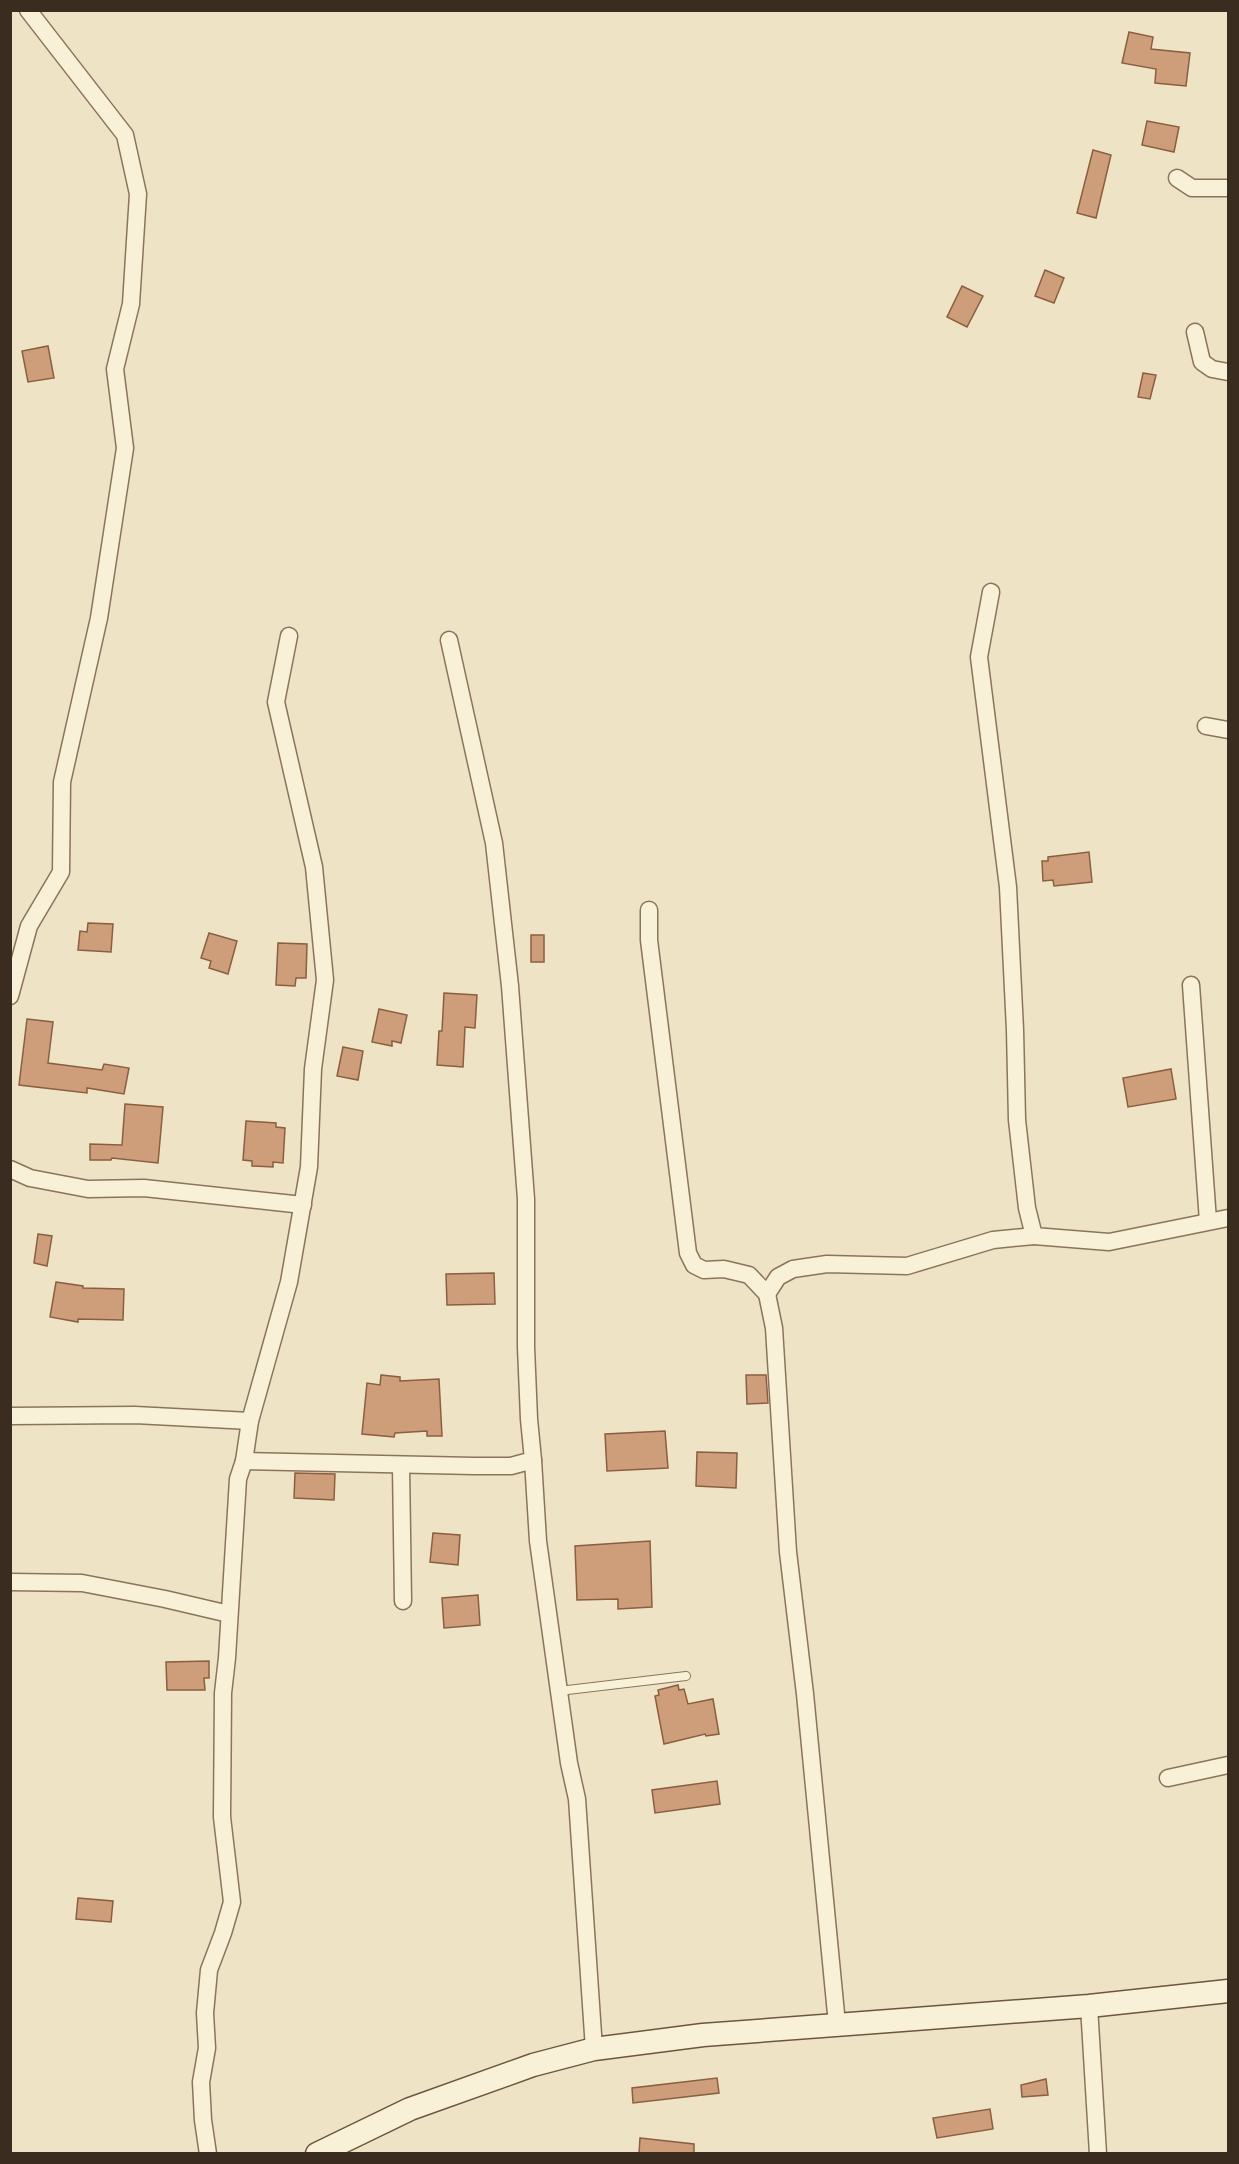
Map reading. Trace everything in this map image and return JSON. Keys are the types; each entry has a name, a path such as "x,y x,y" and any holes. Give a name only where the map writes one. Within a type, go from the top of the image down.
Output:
{"main road":[{"path":"317,2154 410,2109 533,2066 594,2049 703,2035 1089,2006 1228,1991"}],"street":[{"path":"10,996 29,926 61,872 62,782 99,618 126,448 115,369 131,304 138,194 125,135 28,10"},
{"path":"1177,178 1192,188 1228,188"},
{"path":"1195,332 1202,362 1212,369 1228,372"},
{"path":"991,592 979,657 1008,887 1017,1120 1027,1208 1034,1236"},
{"path":"208,2154 202,2120 201,2082 207,2048 205,2013 209,1970 232,1902 222,1817 223,1693 238,1479 244,1461 250,1421 289,1282 303,1205 309,1167 313,1069 325,980 314,867 276,702 289,636"},
{"path":"449,640 494,843 510,986 526,1199 526,1347 538,1541 569,1763 577,1799 594,2049"},
{"path":"1206,726 1228,730"},
{"path":"649,909 649,940 688,1253 694,1265 704,1270 724,1269 749,1275 767,1294 774,1328 788,1552 805,1694 837,2024"},
{"path":"1191,985 1208,1221"},
{"path":"10,1169 30,1178 88,1189 144,1188 303,1205"},
{"path":"767,1294 778,1277 793,1269 827,1264 907,1266 993,1240 1034,1236 1109,1242 1228,1218"},
{"path":"10,1416 135,1415 250,1421"},
{"path":"244,1461 401,1466 511,1466 533,1460"},
{"path":"401,1466 403,1601"},
{"path":"10,1582 82,1583 229,1614"},
{"path":"1168,1778 1228,1765"},
{"path":"1089,2006 1098,2154"}],"lane":[{"path":"559,1691 686,1676"}],"building":[{"path":"1129,32 1153,37 1151,49 1190,53 1186,86 1155,83 1156,69 1122,63"},
{"path":"1147,121 1179,127 1174,152 1142,145"},
{"path":"1093,150 1111,155 1096,218 1077,213"},
{"path":"1045,270 1064,278 1054,303 1035,296"},
{"path":"962,286 983,296 967,327 947,317"},
{"path":"48,346 54,378 28,382 22,351"},
{"path":"1143,373 1156,375 1150,399 1138,397"},
{"path":"1089,852 1092,882 1054,886 1053,880 1043,881 1042,861 1048,861 1048,857"},
{"path":"88,923 113,924 111,952 78,950 80,931 87,932"},
{"path":"209,933 237,941 228,974 209,968 211,961 201,958"},
{"path":"531,935 544,935 544,962 531,962"},
{"path":"278,943 307,944 306,978 296,978 295,986 276,985"},
{"path":"444,993 477,995 475,1028 465,1027 463,1067 437,1065"},
{"path":"379,1009 407,1015 401,1043 392,1041 392,1046 372,1042"},
{"path":"27,1019 53,1022 48,1063 102,1070 104,1064 129,1068 124,1094 87,1088 87,1093 19,1085"},
{"path":"343,1047 363,1051 358,1080 337,1076"},
{"path":"1171,1069 1176,1099 1128,1107 1123,1078"},
{"path":"125,1104 163,1107 158,1163 112,1158 111,1160 90,1160 90,1144 122,1145"},
{"path":"246,1121 276,1123 276,1127 285,1128 283,1163 273,1162 273,1167 252,1166 252,1161 243,1160"},
{"path":"38,1234 52,1236 47,1266 34,1263"},
{"path":"494,1273 495,1304 447,1305 446,1274"},
{"path":"56,1282 83,1286 83,1288 124,1289 123,1320 78,1319 78,1322 50,1317"},
{"path":"381,1375 400,1377 400,1381 439,1379 442,1436 427,1436 427,1431 395,1433 394,1437 362,1434 367,1383 380,1385"},
{"path":"746,1375 766,1375 768,1403 747,1404"},
{"path":"665,1431 668,1468 607,1471 605,1434"},
{"path":"697,1452 737,1453 736,1488 696,1486"},
{"path":"295,1473 335,1474 334,1500 294,1498"},
{"path":"433,1533 460,1535 458,1565 430,1562"},
{"path":"650,1541 652,1607 618,1609 618,1599 577,1600 575,1546"},
{"path":"478,1595 480,1625 444,1628 442,1598"},
{"path":"209,1661 209,1678 204,1678 205,1690 167,1690 166,1662"},
{"path":"678,1685 679,1690 684,1689 688,1704 713,1699 719,1734 706,1736 705,1734 664,1744 655,1696 659,1695 658,1690"},
{"path":"717,1781 720,1804 655,1813 652,1790"},
{"path":"78,1898 113,1901 111,1922 76,1919"},
{"path":"717,2078 719,2093 633,2103 632,2088"},
{"path":"1046,2079 1048,2095 1022,2097 1021,2085"},
{"path":"990,2109 993,2129 937,2138 933,2118"},
{"path":"640,2138 694,2144 694,2154 639,2154"}]}
